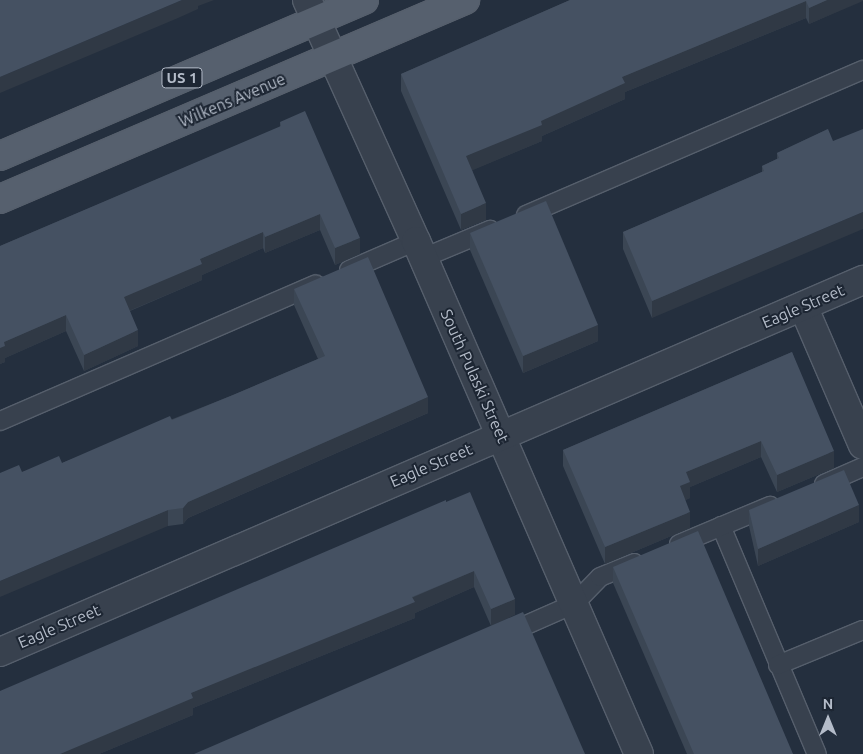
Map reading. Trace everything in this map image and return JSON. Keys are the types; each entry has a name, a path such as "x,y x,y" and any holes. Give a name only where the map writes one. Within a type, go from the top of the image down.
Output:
{"main road":[{"name":"US 1","path":"0,156 311,10 364,0"},
{"name":"Wilkens Avenue","path":"0,199 464,0"}],"street":[{"name":"South Pulaski Street","path":"311,10 419,250 639,754"},
{"name":"Eagle Street","path":"0,652 863,280"},
{"path":"804,306 863,445"}],"lane":[{"path":"0,421 419,250 506,223 863,70"},
{"path":"810,490 863,467"},
{"path":"490,640 574,604 600,577 783,501"},
{"path":"721,526 816,754"},
{"path":"778,664 863,630"}],"building":[{"path":"0,0 182,0 0,77"},
{"path":"570,0 827,0 809,8 806,1 622,77 625,83 541,121 542,125 466,156 486,203 461,214 401,74"},
{"path":"305,111 360,238 335,248 320,214 265,237 263,232 200,259 202,264 124,297 138,330 84,355 66,315 4,342 5,346 0,348 0,246 281,126 280,122"},
{"path":"828,129 833,141 863,129 863,212 652,301 623,232 764,171 762,166 779,158 777,153"},
{"path":"546,201 598,325 523,356 470,233"},
{"path":"368,257 428,397 188,502 183,508 168,510 0,581 0,473 19,465 22,472 59,456 62,463 170,416 172,420 325,356 294,289"},
{"path":"792,352 834,451 777,475 761,441 686,472 690,482 680,486 690,512 605,547 563,450"},
{"path":"844,470 859,505 758,549 749,510"},
{"path":"470,492 515,599 491,609 474,571 412,597 415,602 191,693 193,698 60,754 0,754 0,691 446,500 446,502"},
{"path":"698,531 793,754 694,754 613,567"},
{"path":"523,612 585,754 194,754"}]}
